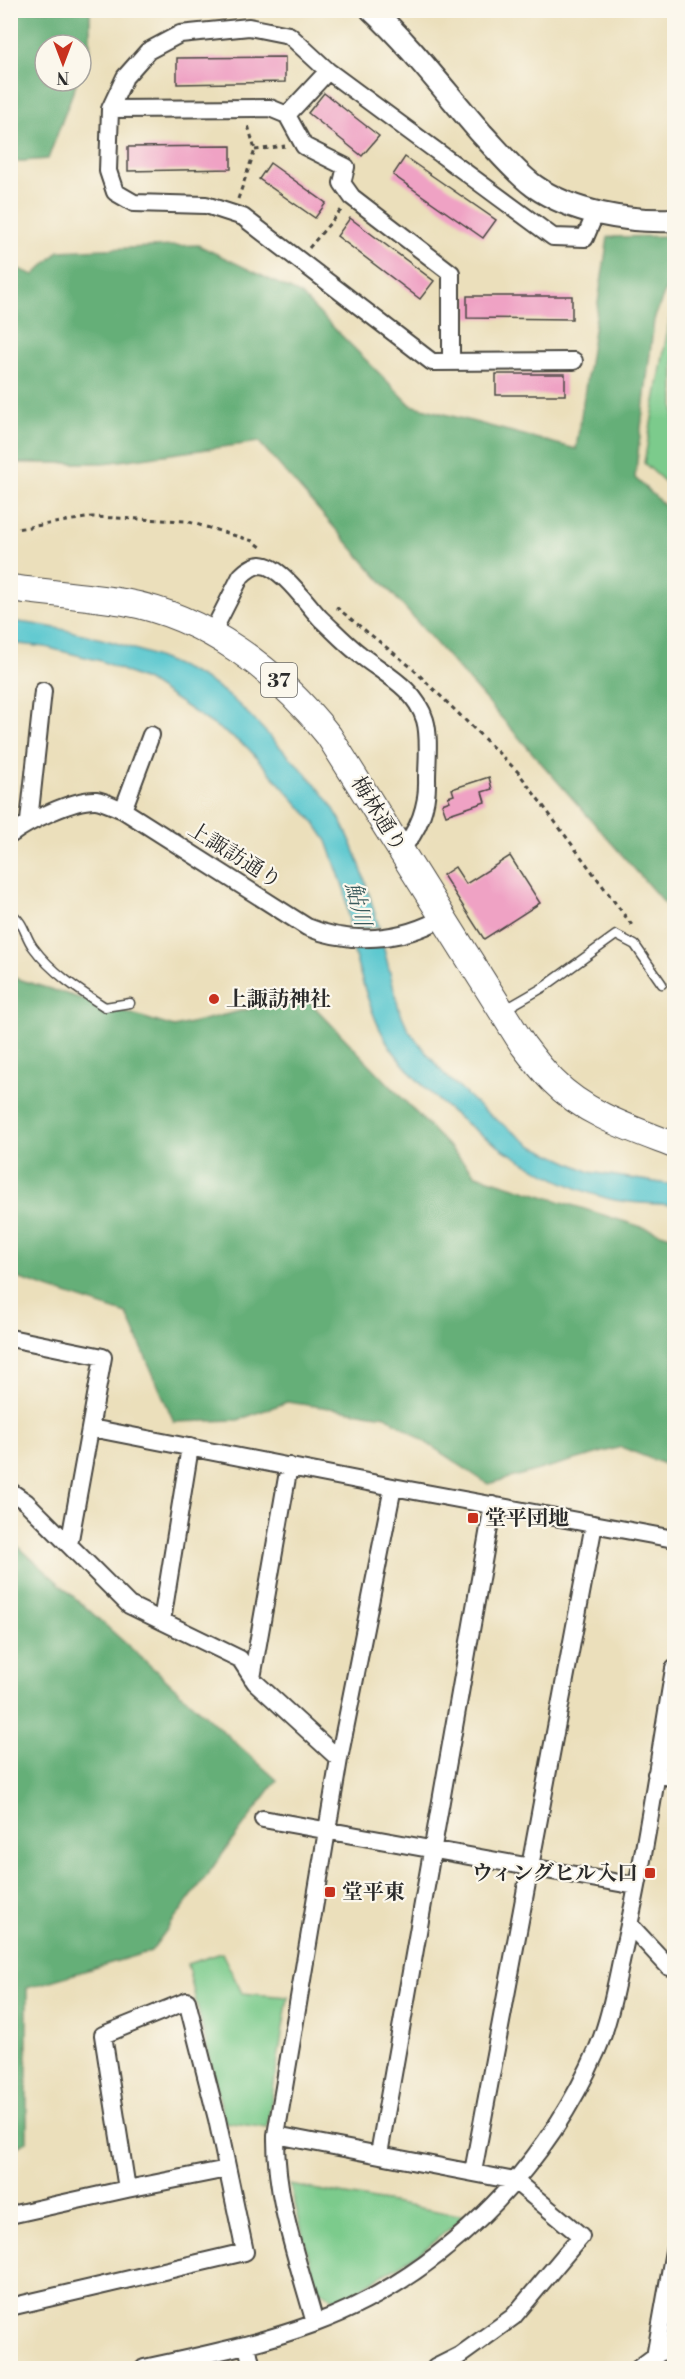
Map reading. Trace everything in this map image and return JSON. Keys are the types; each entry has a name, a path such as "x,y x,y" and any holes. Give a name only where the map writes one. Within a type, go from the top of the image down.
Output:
{"main road":[{"name":"梅林通り","path":"10,588 125,602 179,618 243,652 274,675 303,704 340,753 501,1012 553,1081 577,1101 609,1120 675,1145"}],"street":[{"path":"372,10 500,154 534,186 568,203 596,212 644,222 675,220"},
{"path":"574,361 432,363 243,217 206,205 134,203 124,199 110,182 108,171 110,109 125,77 148,51 180,34 249,27 289,35 328,71 554,237 585,238 596,212"},
{"path":"287,115 328,71"},
{"path":"110,109 270,108 287,115 304,146 346,167 342,183 352,196 451,273 451,362"},
{"path":"211,635 242,576 249,568 261,565 272,570 310,603 315,613 358,653 400,684 418,704 425,721 427,789 419,823 410,840 400,849"},
{"path":"29,822 43,690"},
{"path":"123,810 151,735"},
{"name":"上諏訪通り","path":"10,835 29,822 58,809 96,800 123,810 307,927 326,935 345,938 388,936 421,930 442,918"},
{"path":"10,1338 103,1358 69,1545"},
{"path":"91,1428 675,1539"},
{"path":"162,1621 190,1447"},
{"path":"252,1678 289,1466"},
{"path":"315,2323 283,2208 276,2161 276,2135 339,1759 393,1487"},
{"path":"10,1491 26,1502 129,1605 240,1659 252,1678 339,1759"},
{"path":"379,2154 493,1505"},
{"path":"473,2172 594,1524"},
{"path":"144,2368 247,2345 315,2323 354,2305 402,2278 444,2249 478,2221 514,2181 550,2132 597,2049 629,1924 675,1669"},
{"path":"656,1774 675,1778"},
{"path":"263,1819 636,1886"},
{"path":"629,1924 669,1967 675,1968"},
{"path":"10,2307 245,2252 187,2001 103,2035 127,2189"},
{"path":"276,2135 514,2181 580,2236 513,2317 459,2356 435,2368"},
{"path":"10,2215 227,2169"},
{"path":"655,2357 675,2251"},
{"path":"639,2368 675,2342"},
{"path":"247,2345 252,2368"}],"lane":[{"path":"10,913 19,919 32,946 65,980 105,1007 130,1003"},
{"path":"501,1012 543,987 616,935 635,945 662,984"}],"path":[{"path":"233,213 255,150 243,109"},
{"path":"255,150 281,146 304,146"},
{"path":"299,261 352,196"},
{"path":"10,530 92,517 186,521 253,541 262,548"},
{"path":"327,600 411,667 518,772 635,930"}],"green space":[{"path":"11,10 90,11 90,33 33,33 33,93 73,93 48,159 11,162"},
{"path":"674,236 674,267 654,320 635,478 674,514 674,914 259,442 105,463 11,463 11,266 34,275 59,251 198,245 300,294 411,405 576,449 608,237"},
{"path":"674,301 674,490 644,463"},
{"path":"11,977 174,1027 304,996 476,1175 674,1237 674,1468 621,1447 488,1484 386,1416 287,1402 238,1420 174,1422 127,1314 11,1276"},
{"path":"11,1540 277,1780 151,1951 27,1988 27,2141 11,2151"},
{"path":"222,1953 242,1993 288,1997 267,2128 225,2122 187,1964"},
{"path":"290,2185 465,2216 420,2253 339,2301 317,2289"}],"water":[{"name":"鮎川","path":"11,621 85,635 136,650 184,669 206,680 227,695 247,712 305,773 333,807 357,856 379,927 350,928 345,892 327,841 314,822 247,747 149,682 101,661 45,647 11,643"},
{"path":"383,945 399,1009 409,1031 444,1074 482,1109 531,1145 590,1172 674,1185 674,1205 614,1200 577,1188 546,1174 482,1135 425,1088 384,1037 374,1015 352,946"}],"building":[{"path":"285,57 285,82 177,84 177,58"},
{"path":"324,93 379,136 362,156 308,113"},
{"path":"231,146 231,169 128,171 128,147"},
{"path":"405,157 496,220 483,238 393,175"},
{"path":"270,163 326,203 315,218 259,179"},
{"path":"350,218 434,281 420,299 337,236"},
{"path":"467,296 572,296 572,319 467,318"},
{"path":"496,374 565,374 565,395 496,395"},
{"path":"489,777 492,789 482,792 485,802 446,815 442,804 450,801 448,797 454,795 452,789"},
{"path":"510,856 540,903 484,939 443,875 455,867 466,884"}],"place":[{"name":"上諏訪神社","path":"214,999"},
{"name":"堂平団地","path":"473,1518"},
{"name":"ウィングヒル入口","path":"650,1873"},
{"name":"堂平東","path":"330,1892"}]}
